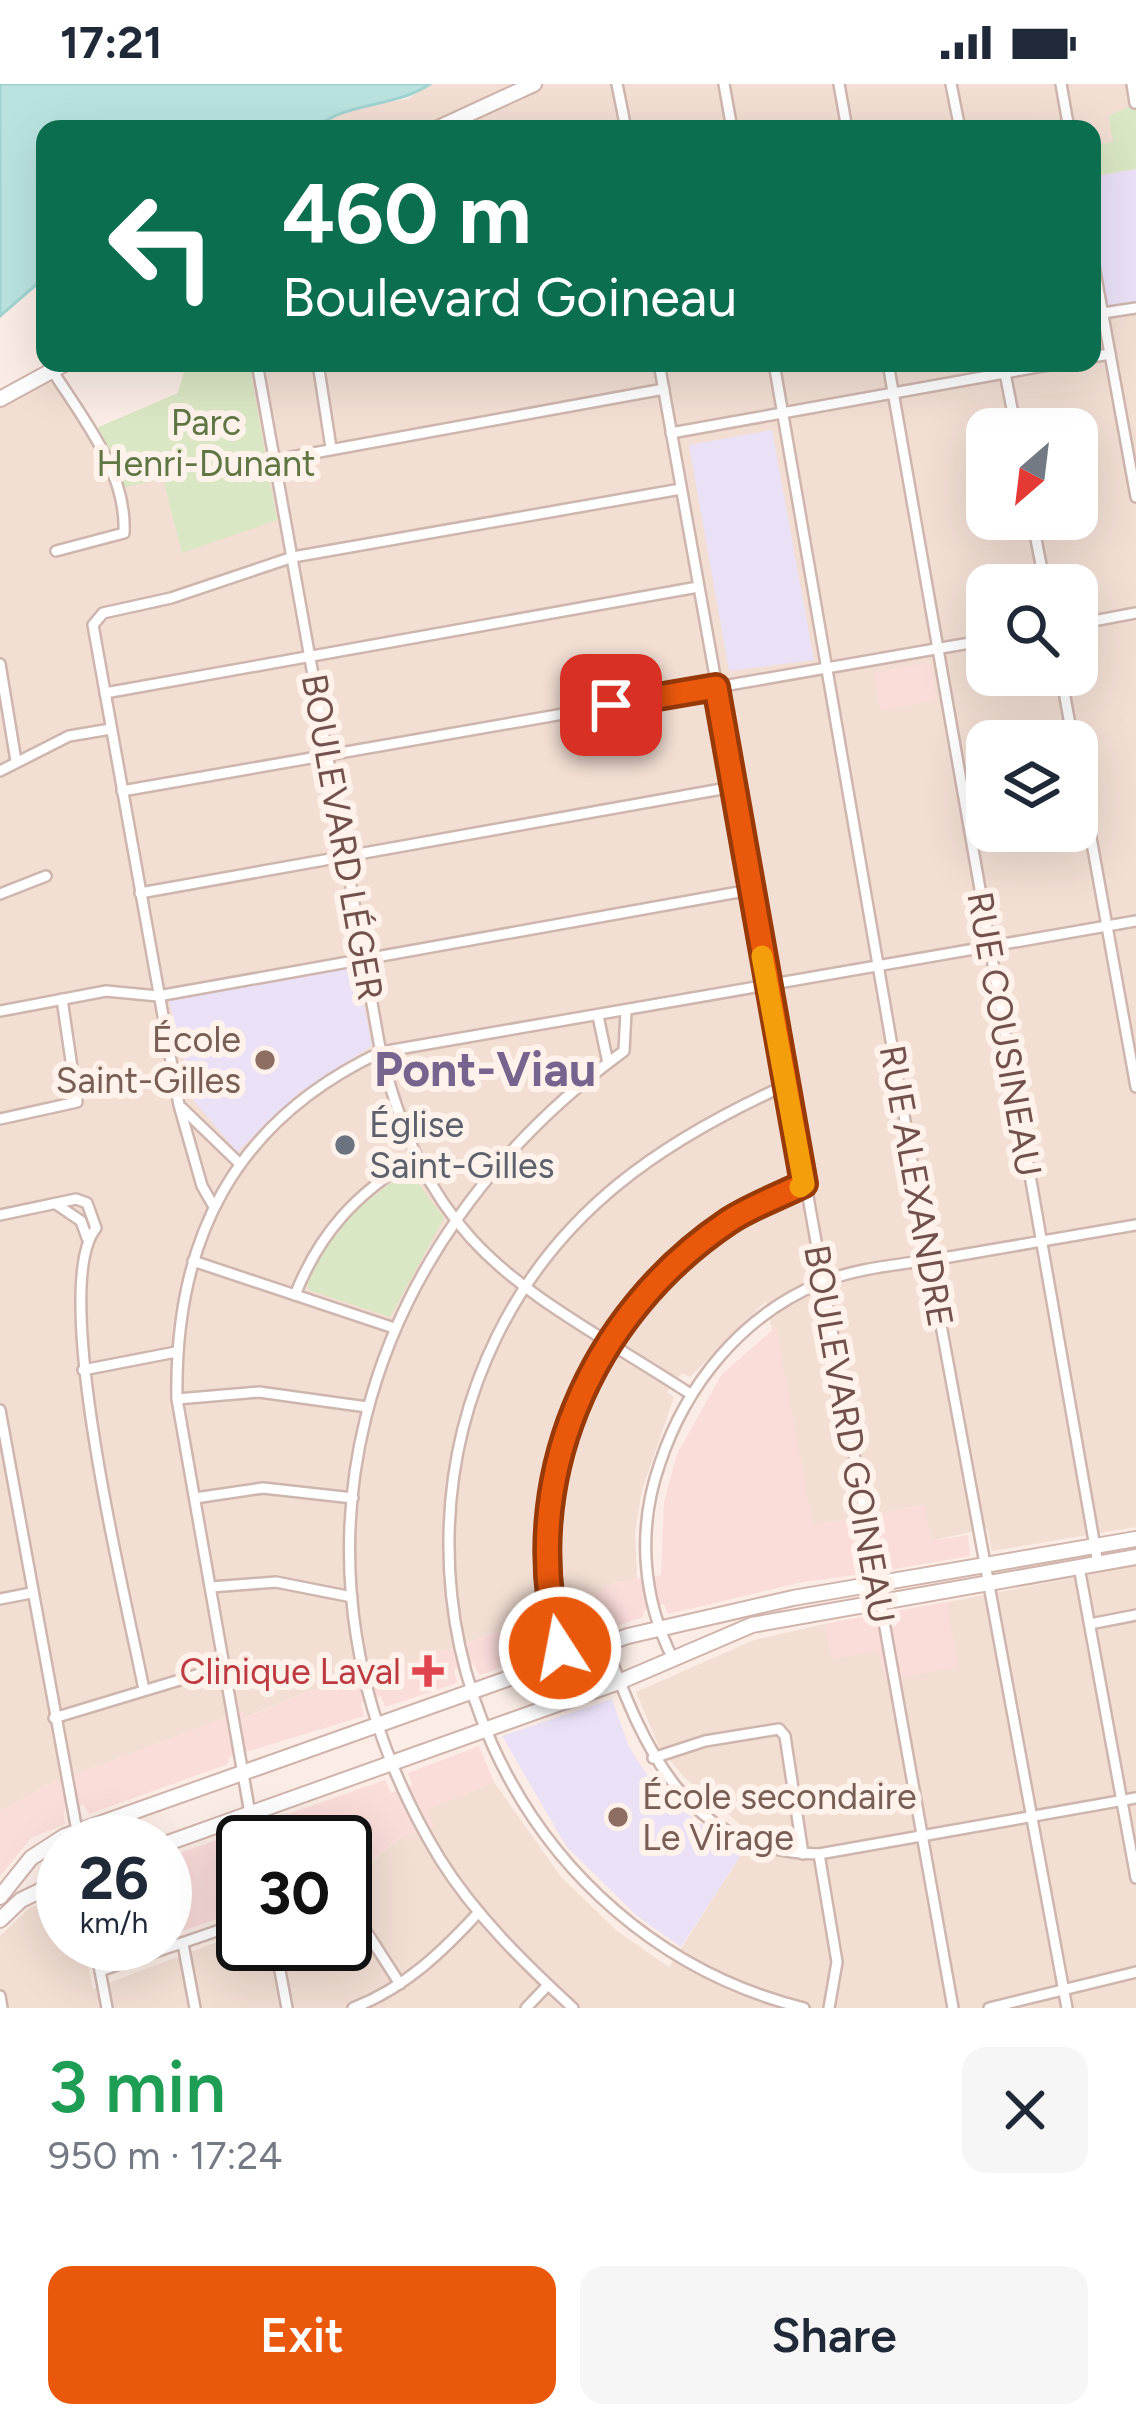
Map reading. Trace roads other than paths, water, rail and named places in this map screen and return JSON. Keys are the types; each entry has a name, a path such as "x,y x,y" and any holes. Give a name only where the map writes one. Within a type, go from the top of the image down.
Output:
{"street":[{"path":"456,120 534,84"},
{"path":"617,84 624,120"},
{"path":"724,84 730,120"},
{"path":"838,84 845,120"},
{"path":"951,84 957,120"},
{"path":"1061,84 1067,120"},
{"path":"1132,84 1136,104"},
{"path":"1101,307 1136,496"},
{"path":"1102,313 1136,308"},
{"path":"1101,356 1110,354"},
{"path":"0,399 50,372"},
{"path":"56,551 124,533 125,519 114,475 62,372"},
{"name":"BOULEVARD LÉGER","path":"259,372 381,1052 414,1158 470,1242 527,1289 689,1393"},
{"path":"319,372 331,448"},
{"name":"BOULEVARD GOINEAU","path":"661,372 953,2008"},
{"name":"RUE ALEXANDRE","path":"776,372 929,1261 1066,2008"},
{"name":"RUE COUSINEAU","path":"890,372 1098,1564"},
{"path":"671,433 986,372"},
{"path":"1005,372 1012,408"},
{"path":"275,460 664,389"},
{"path":"213,1205 179,1105 93,625 103,613 171,598 293,557 681,489"},
{"path":"105,693 698,587"},
{"path":"1098,620 1136,614"},
{"path":"122,791 966,644"},
{"path":"0,664 16,761"},
{"path":"0,771 69,736 111,729"},
{"path":"140,893 733,788"},
{"path":"1094,852 1136,1087"},
{"path":"0,894 46,876"},
{"path":"0,1011 106,991 158,996 750,890"},
{"path":"251,1813 177,1399 176,1352 181,1301 193,1261 213,1205 239,1162 306,1096 381,1052 1136,921"},
{"path":"0,1119 77,1102 62,999"},
{"path":"573,2008 479,1912 441,1860 392,1762 365,1679 352,1597 353,1498 367,1408 394,1328 454,1220 525,1132 625,1051 626,1011"},
{"path":"598,1016 608,1063"},
{"path":"786,1085 697,1125 616,1183 560,1242 527,1289 483,1369 454,1475 449,1514 453,1606 470,1691 485,1730 540,1828 627,1923 720,1982 804,2008"},
{"path":"179,1105 239,1162"},
{"path":"295,1295 312,1252 332,1224 380,1179 414,1158"},
{"path":"563,1658 549,1602 553,1484 564,1431 607,1340 640,1296 696,1246 733,1219 804,1184"},
{"path":"0,1215 87,1203 96,1228 87,1238"},
{"path":"56,1204 81,1221 87,1238 81,1304 83,1370 144,1690"},
{"path":"673,1659 660,1628 644,1552 646,1516 665,1446 689,1393 736,1339 823,1282 1136,1225"},
{"path":"193,1261 394,1328"},
{"path":"83,1370 176,1352"},
{"path":"177,1399 259,1392 367,1408"},
{"path":"0,1410 75,1815"},
{"path":"195,1498 263,1488 353,1498"},
{"path":"0,1492 13,1489"},
{"path":"135,1815 605,1643 877,1583 1136,1539"},
{"path":"1076,1550 1136,1879"},
{"path":"192,1834 619,1682 761,1622 1136,1557"},
{"path":"211,1587 276,1582 352,1597"},
{"path":"0,1599 31,1593"},
{"path":"1090,1624 1136,1615"},
{"path":"605,1643 653,1757 686,1798 732,1836 768,1851 819,1854 1136,1798"},
{"path":"55,1718 226,1666"},
{"path":"653,1757 705,1741 779,1730 785,1736 803,1854"},
{"path":"0,1897 36,1854"},
{"path":"819,1854 837,1962 829,2008"},
{"path":"0,1920 36,1892"},
{"path":"353,2008 400,1984 442,1952 479,1912"},
{"path":"372,1940 400,1984"},
{"path":"100,1971 106,2008"},
{"path":"188,1971 195,2008"},
{"path":"280,1971 287,2008"},
{"path":"989,2008 1136,1972"},
{"path":"526,2008 548,1985"},
{"path":"0,1996 2,2008"}],"water":[{"path":"0,84 430,84 401,98 327,120 36,120 36,285 0,316"}],"place":[{"name":"École Saint-Gilles","path":"265,1060"},
{"name":"Église Saint-Gilles","path":"345,1145"},
{"name":"Clinique Laval","path":"428,1671"},
{"name":"École secondaire Le Virage","path":"618,1817"}],"district":[{"name":"Pont-Viau","path":"485,1069"}],"park label":[{"name":"Parc Henri-Dunant","path":"206,442"}]}
